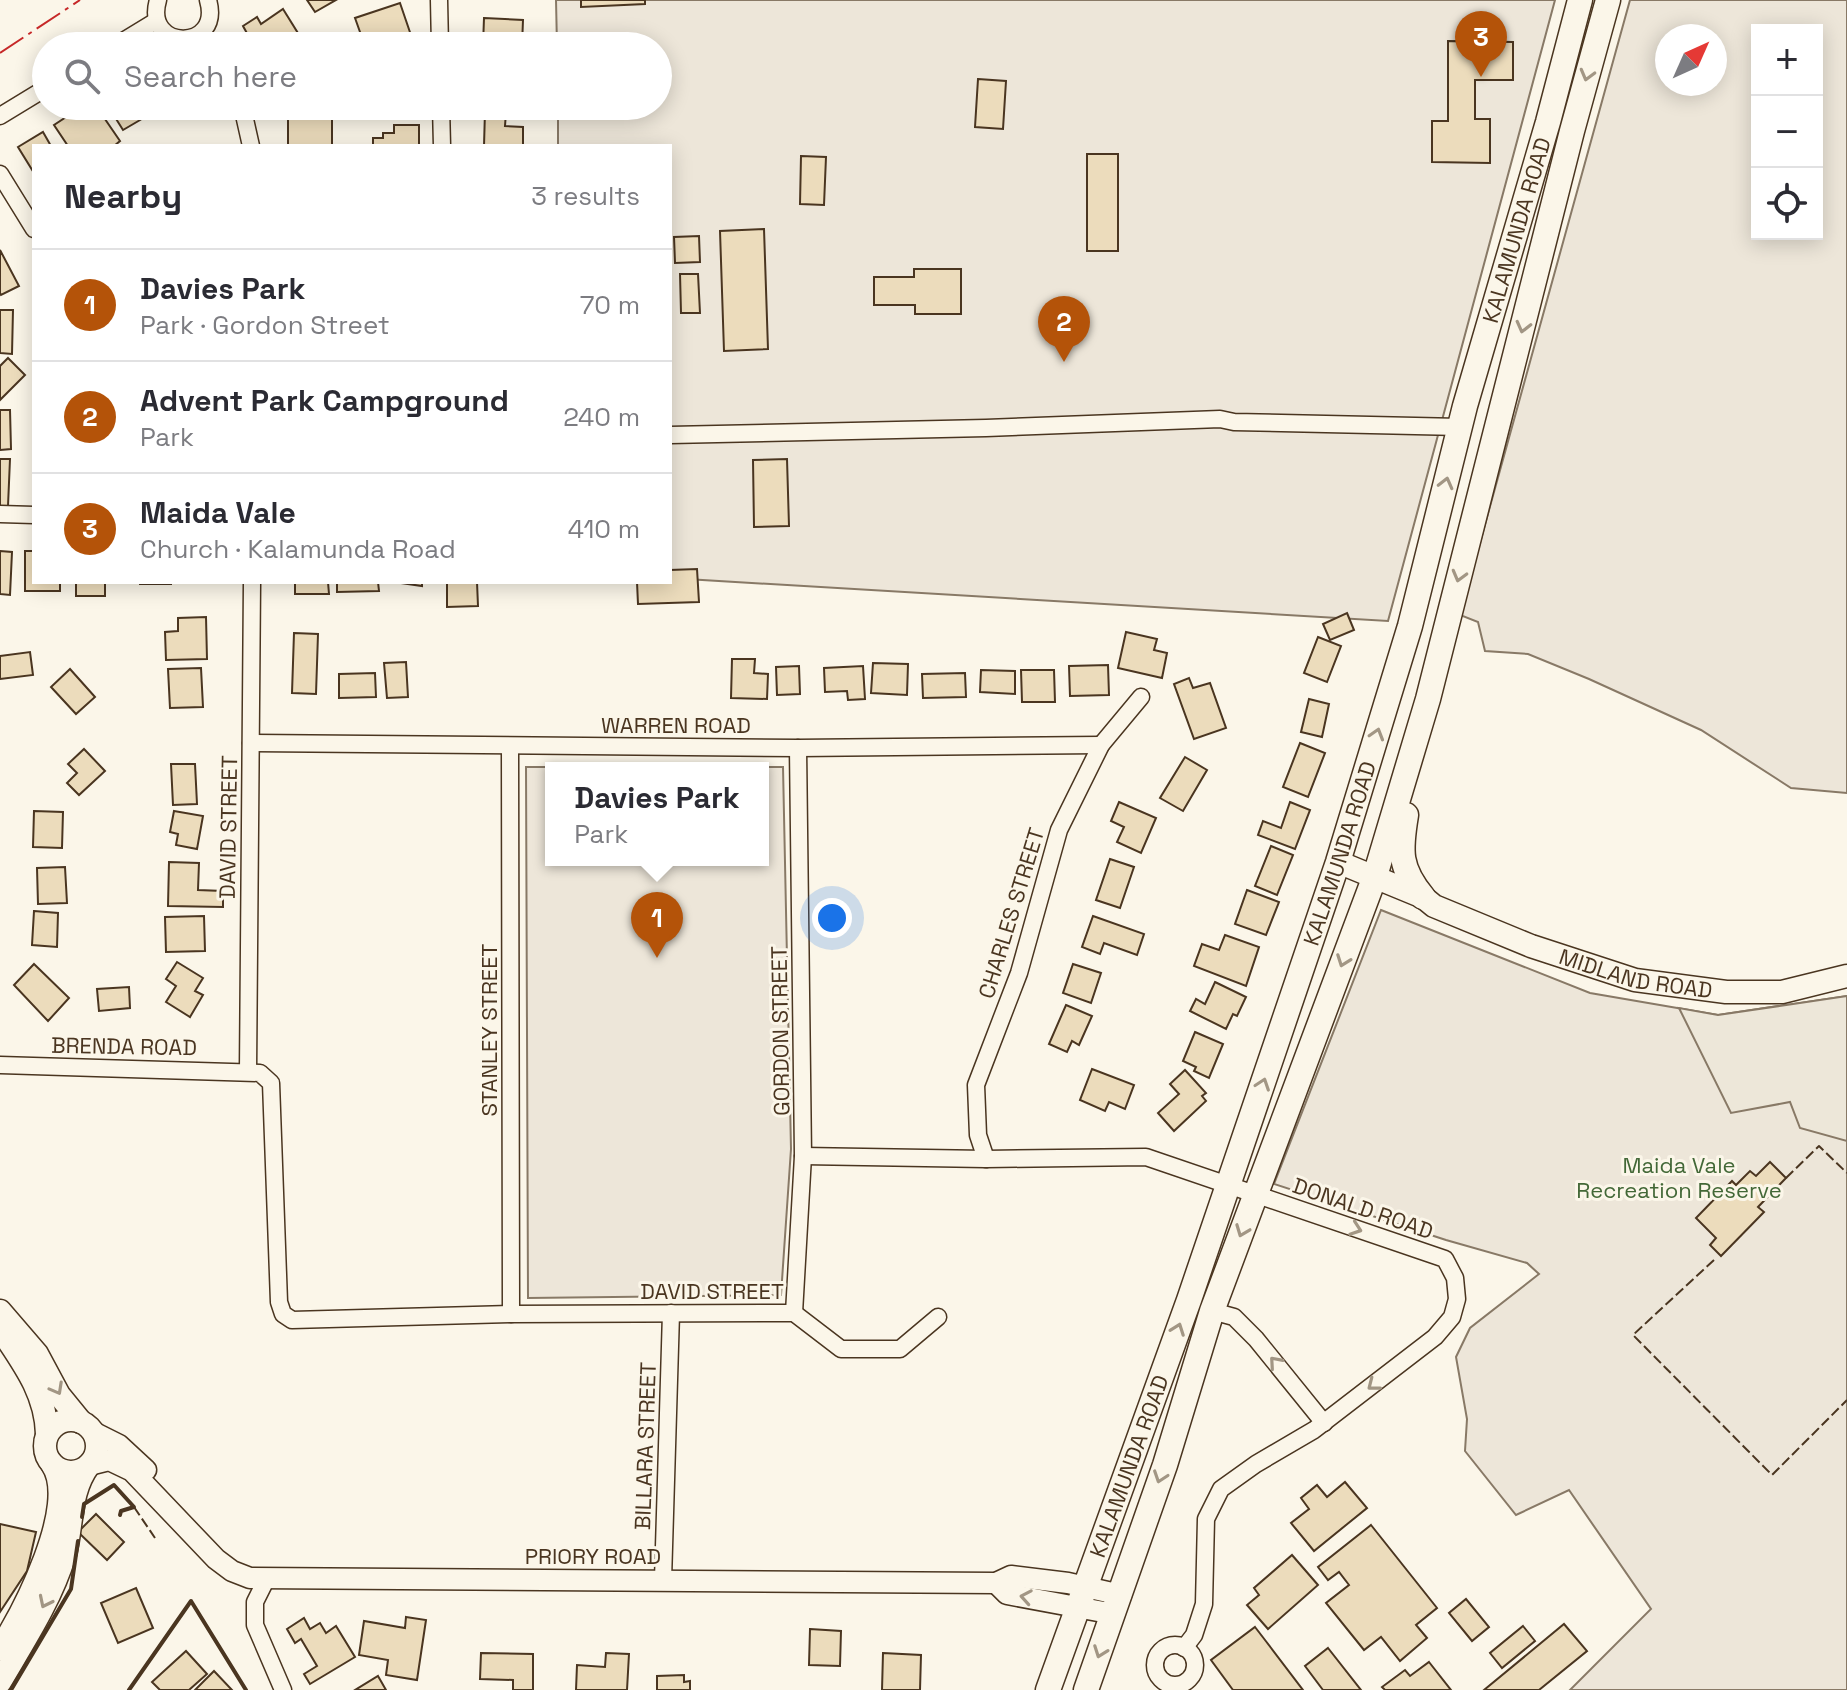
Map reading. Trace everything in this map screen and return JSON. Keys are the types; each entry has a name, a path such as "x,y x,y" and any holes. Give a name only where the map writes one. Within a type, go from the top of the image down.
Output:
{"main road":[{"name":"KALAMUNDA ROAD","path":"1048,1690 1229,1184 1336,869 1410,626 1460,427 1580,0"},
{"name":"KALAMUNDA ROAD","path":"1086,1690 1165,1465 1212,1311 1372,882 1428,699 1608,0"},
{"path":"1428,699 1401,845 1404,866 1411,882 1429,901"},
{"name":"MIDLAND ROAD","path":"1336,869 1372,882 1418,905 1429,901 1531,946 1635,980 1726,992 1782,992 1847,976"},
{"path":"0,1311 37,1354 59,1395 87,1427 97,1449 75,1490 65,1553 55,1582 0,1682"},
{"path":"0,1329 37,1388 47,1412 45,1453 56,1470 59,1499 37,1580 0,1649"},
{"path":"47,1434 65,1420 87,1427"},
{"path":"52,1464 58,1469 74,1472 89,1465"}],"street":[{"path":"158,0 156,21 165,32"},
{"path":"206,32 210,20 208,0"},
{"path":"439,0 440,32"},
{"path":"138,32 156,21"},
{"path":"0,116 32,97"},
{"path":"245,120 251,144"},
{"path":"441,120 442,144"},
{"path":"0,174 32,226"},
{"path":"672,435 1220,419 1234,422 1460,427"},
{"path":"0,514 32,515"},
{"name":"DAVID STREET","path":"252,584 248,1071 260,1073 271,1083 279,1302 283,1314 292,1320 511,1314 794,1313 841,1349 900,1349 938,1317"},
{"name":"CHARLES STREET","path":"986,1159 978,1135 976,1085 1019,973 1059,830 1101,745 1141,697"},
{"name":"WARREN ROAD","path":"251,743 798,748 1101,745"},
{"name":"STANLEY STREET","path":"510,746 511,1314"},
{"name":"GORDON STREET","path":"794,1313 803,1156 798,748"},
{"name":"BRENDA ROAD","path":"0,1065 248,1071"},
{"name":"DONALD ROAD","path":"803,1156 986,1159 1146,1157 1445,1259 1455,1278 1457,1299 1452,1317 1435,1337 1324,1423 1221,1489 1206,1519 1204,1604 1194,1635 1184,1648"},
{"path":"1212,1311 1234,1317 1245,1328 1309,1401 1324,1423"},
{"name":"BILLARA STREET","path":"663,1580 671,1313"},
{"name":"PRIORY ROAD","path":"87,1427 116,1443 145,1469 178,1509 201,1544"},
{"name":"PRIORY ROAD","path":"89,1465 109,1460 132,1471 201,1544 232,1571 250,1578 996,1583 1011,1576 1117,1605"},
{"path":"266,1580 255,1602 255,1625 283,1690"},
{"path":"1172,1646 1189,1652 1194,1663 1190,1685 1169,1684 1161,1680 1155,1668 1158,1656 1164,1649 1172,1646"}],"green space":[{"path":"556,0 1555,0 1388,621 672,578 672,144 558,144 558,120 672,120 672,32 557,32"},
{"path":"1630,0 1847,0 1847,793 1791,788 1701,730 1589,679 1528,654 1485,651 1478,622 1460,615"},
{"path":"526,767 545,767 545,866 769,866 769,767 783,767 791,1149 781,1295 528,1298"},
{"name":"Maida Vale Recreation Reserve","path":"1381,910 1590,993 1718,1015 1847,996 1847,1690 1570,1690 1651,1609 1569,1490 1516,1515 1465,1451 1467,1419 1456,1357 1470,1328 1539,1274 1527,1263 1274,1184"}],"shaded area":[{"path":"1847,996 1847,1141 1800,1128 1790,1102 1731,1113 1679,1008 1718,1015"}],"building":[{"path":"307,0 336,0 315,12"},
{"path":"581,0 645,0 645,4 581,7"},
{"path":"400,3 410,32 360,32 355,18"},
{"path":"283,9 297,32 246,32 243,26 257,17 261,24"},
{"path":"484,18 523,20 523,32 484,32"},
{"path":"1448,41 1513,42 1513,80 1475,80 1475,119 1490,119 1490,163 1432,162 1432,121 1448,121"},
{"path":"978,79 1006,81 1003,129 975,127"},
{"path":"62,120 106,120 120,141 116,144 67,144 54,125"},
{"path":"117,120 140,120 123,130"},
{"path":"288,120 332,120 332,144 288,144"},
{"path":"485,120 505,120 505,126 523,127 523,144 484,144"},
{"path":"394,125 419,125 419,144 373,144 373,138 383,138 383,133 394,133"},
{"path":"43,132 50,144 32,144 32,170 18,147"},
{"path":"1087,154 1118,154 1118,251 1087,251"},
{"path":"801,156 826,157 824,205 800,204"},
{"path":"764,229 768,349 724,351 720,231"},
{"path":"699,236 700,262 675,263 674,237"},
{"path":"0,250 19,286 1,295 0,293"},
{"path":"914,269 961,269 961,314 915,314 915,305 874,305 874,277 914,277"},
{"path":"680,274 698,274 700,313 681,313"},
{"path":"0,310 13,310 12,354 0,353"},
{"path":"8,358 25,375 0,400 0,366"},
{"path":"0,410 10,410 11,449 0,450"},
{"path":"0,459 10,459 8,506 0,506"},
{"path":"787,459 789,526 754,527 753,460"},
{"path":"0,551 12,552 10,595 0,594"},
{"path":"25,551 32,551 32,584 60,584 60,591 25,591"},
{"path":"697,569 699,602 638,604 637,584 672,584 672,570"},
{"path":"76,584 105,584 105,596 76,596"},
{"path":"295,584 328,584 329,594 295,594"},
{"path":"337,584 378,584 379,591 337,592"},
{"path":"447,584 477,584 478,606 447,607"},
{"path":"1347,613 1354,630 1330,640 1323,624"},
{"path":"206,617 207,659 166,660 165,632 178,631 178,618"},
{"path":"1126,632 1157,639 1154,650 1167,653 1162,678 1118,668"},
{"path":"294,633 318,634 316,694 292,693"},
{"path":"1318,637 1341,646 1327,682 1304,673"},
{"path":"30,652 33,675 0,679 0,656"},
{"path":"732,659 755,659 754,673 768,674 767,699 731,698"},
{"path":"406,662 408,697 387,698 384,663"},
{"path":"873,663 908,664 907,695 871,693"},
{"path":"1108,665 1109,695 1070,696 1069,666"},
{"path":"799,666 800,694 777,695 776,667"},
{"path":"863,666 865,699 848,700 847,691 825,692 824,668"},
{"path":"201,668 203,707 170,708 168,669"},
{"path":"70,669 95,697 76,714 51,687"},
{"path":"981,670 1015,671 1015,694 980,692"},
{"path":"1021,670 1054,670 1055,702 1022,702"},
{"path":"375,673 376,697 339,698 339,674"},
{"path":"965,673 966,697 923,698 922,674"},
{"path":"1189,678 1193,688 1210,683 1226,728 1194,739 1174,684"},
{"path":"1309,699 1329,704 1322,737 1301,732"},
{"path":"1300,743 1325,753 1308,797 1283,787"},
{"path":"84,749 105,771 79,795 67,783 77,773 68,764"},
{"path":"1185,757 1207,770 1183,811 1160,798"},
{"path":"171,764 195,764 197,804 173,805"},
{"path":"1119,802 1156,818 1141,853 1117,842 1124,827 1111,821"},
{"path":"1290,802 1310,810 1295,849 1258,835 1263,821 1281,828"},
{"path":"34,811 63,812 62,848 33,847"},
{"path":"174,811 203,816 197,849 176,845 178,834 170,832"},
{"path":"1271,846 1293,855 1277,895 1255,886"},
{"path":"1110,859 1134,867 1120,908 1096,900"},
{"path":"169,862 199,863 198,890 223,891 223,907 168,906"},
{"path":"65,867 67,903 38,904 37,868"},
{"path":"1247,890 1279,902 1266,935 1235,924"},
{"path":"34,911 58,913 57,947 32,945"},
{"path":"204,916 205,951 166,952 165,917"},
{"path":"1093,916 1144,934 1137,955 1104,943 1100,954 1082,947"},
{"path":"1225,935 1259,947 1246,986 1194,966 1202,944 1219,950"},
{"path":"177,962 203,978 195,991 203,995 190,1017 166,1002 176,986 166,979"},
{"path":"34,964 69,998 48,1021 14,985"},
{"path":"1073,964 1101,973 1091,1003 1063,993"},
{"path":"1215,982 1246,997 1237,1016 1233,1014 1226,1029 1190,1011 1196,999 1205,1004"},
{"path":"129,987 130,1008 99,1011 97,989"},
{"path":"1066,1005 1092,1016 1079,1045 1072,1041 1067,1052 1049,1044"},
{"path":"1195,1032 1223,1044 1209,1078 1183,1061"},
{"path":"1092,1069 1134,1085 1125,1109 1109,1102 1105,1111 1080,1100"},
{"path":"1185,1070 1206,1093 1202,1096 1206,1101 1174,1131 1158,1113 1179,1094 1170,1084"},
{"path":"1770,1162 1786,1178 1758,1207 1764,1212 1721,1256 1710,1245 1716,1238 1696,1218 1732,1181 1736,1185 1750,1171 1756,1176"},
{"path":"1345,1482 1367,1508 1314,1551 1291,1523 1309,1509 1301,1498 1317,1485 1327,1497"},
{"path":"96,1514 124,1542 107,1560 78,1532"},
{"path":"0,1524 36,1532 27,1571 0,1612"},
{"path":"1371,1525 1437,1608 1416,1625 1427,1638 1400,1661 1381,1637 1364,1650 1326,1603 1349,1585 1339,1572 1328,1580 1318,1567"},
{"path":"1292,1555 1318,1585 1268,1629 1247,1605 1259,1595 1254,1588"},
{"path":"136,1588 153,1628 118,1643 101,1603"},
{"path":"1466,1599 1489,1627 1472,1641 1449,1613"},
{"path":"406,1617 426,1620 417,1680 386,1675 388,1660 359,1655 364,1621 405,1628"},
{"path":"304,1618 310,1629 320,1623 326,1633 336,1626 355,1657 310,1684 304,1674 317,1666 301,1639 295,1643 287,1629"},
{"path":"1564,1624 1587,1651 1539,1690 1484,1690"},
{"path":"1523,1626 1535,1641 1502,1668 1490,1653"},
{"path":"1255,1627 1303,1690 1233,1690 1211,1660"},
{"path":"810,1629 841,1631 840,1666 809,1665"},
{"path":"1328,1648 1361,1690 1323,1690 1305,1666"},
{"path":"186,1651 207,1674 189,1690 160,1690 152,1682"},
{"path":"481,1653 533,1654 533,1690 513,1690 513,1680 480,1679"},
{"path":"606,1653 629,1654 627,1690 576,1690 577,1665 605,1667"},
{"path":"883,1653 921,1655 920,1690 882,1690"},
{"path":"1429,1662 1451,1690 1385,1690 1382,1687 1405,1670 1410,1676"},
{"path":"214,1671 232,1690 195,1690"},
{"path":"684,1675 684,1682 690,1681 690,1690 657,1690 657,1676"},
{"path":"378,1676 386,1690 355,1690"}],"fence":[{"path":"1786,1178 1819,1146 1847,1173"},
{"path":"1714,1260 1633,1335 1772,1475 1847,1400"},
{"path":"134,1507 155,1538"}],"wall":[{"path":"82,1517 84,1504 114,1485 134,1507 121,1511 120,1515"},
{"path":"11,1690 71,1589 78,1541"},
{"path":"129,1690 191,1601 246,1690"}],"power":[{"path":"0,53 80,0"}],"place":[{"name":"Maida Vale","path":"1481,77"},
{"name":"Advent Park Campground","path":"1064,362"},
{"name":"Davies Park","path":"657,958"}]}
